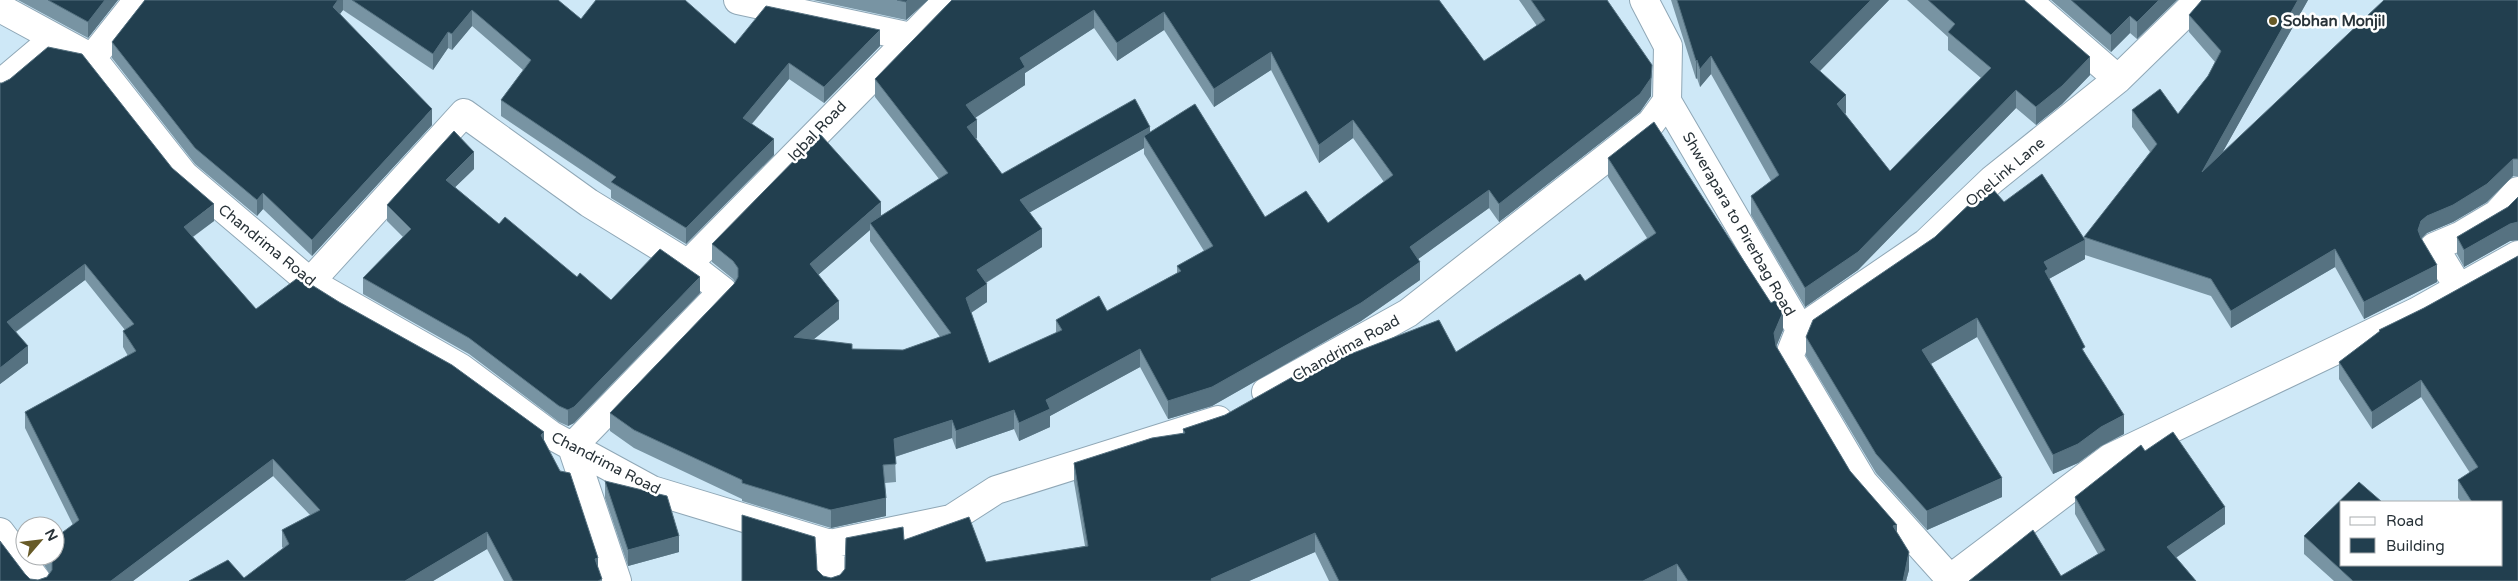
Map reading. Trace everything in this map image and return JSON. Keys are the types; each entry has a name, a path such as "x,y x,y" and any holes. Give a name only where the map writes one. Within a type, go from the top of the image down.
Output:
{"street":[{"path":"92,58 138,0"},
{"path":"738,0 911,37"},
{"name":"Iqbal Road","path":"688,264 948,0"},
{"path":"1644,0 1668,46 1667,101"},
{"path":"2027,0 2118,79"},
{"name":"OneLink Lane","path":"1800,329 1926,243 1992,180 2118,79 2199,0"},
{"path":"0,8 92,58"},
{"path":"0,84 44,47 92,58"},
{"name":"Chandrima Road","path":"92,58 184,175 310,282 461,368 551,435 652,490 830,544 952,519 996,490 1218,420 1408,313 1651,123 1667,101"},
{"name":"Shwerapara to Pirerbag Road","path":"1667,101 1800,329 1789,358 1858,473 1950,580"},
{"path":"310,282 464,113 589,203 688,264 723,291 572,447 617,581"},
{"path":"2459,288 2434,247 2460,236 2497,214 2518,191"},
{"path":"1950,580 2110,458 2416,312 2518,255"},
{"path":"0,532 37,581"},
{"path":"830,544 832,581"}],"building":[{"path":"48,0 105,0 88,22"},
{"path":"145,0 338,0 333,7 432,109 312,240 263,193 257,200 195,148 112,42"},
{"path":"352,0 558,0 581,19 596,0 685,0 735,44 766,6 880,30 824,87 789,63 743,118 774,139 686,228 611,182 616,177 501,100 531,60 472,10 452,34 448,32 433,54"},
{"path":"952,0 1439,0 1484,61 1545,20 1531,0 1607,0 1652,65 1651,78 1640,94 1499,204 1489,190 1410,247 1420,262 1361,303 1212,387 1168,401 1140,349 1046,400 1050,409 1019,423 1014,410 956,431 952,420 894,439 896,464 883,465 886,498 831,510 742,483 742,480 634,430 610,413 734,284 738,277 738,268 733,261 712,244 820,134 881,202 810,264 839,301 794,337 852,344 852,349 903,350 951,333 870,223 948,173 875,79","holes":["1094,10 1117,43 1164,12 1214,89 1271,52 1319,145 1353,120 1393,175 1328,223 1306,191 1265,217 1195,104 1144,136 1213,246 1177,266 1181,271 1107,311 1099,296 1056,320 1062,330 989,363 966,298 987,284 977,270 1042,229 1020,200 1150,127 1135,99 1002,174 967,127 977,120 966,105 1025,67 1020,58"]},
{"path":"1677,0 1871,0 1810,62 1846,95 1837,104 1890,171 1991,68 1948,32 1955,24 1928,0 2024,0 2090,57 2062,86 2036,107 2016,90 1858,252 1805,288 1751,196 1779,175 1711,56 1700,69"},
{"path":"2071,0 2159,0 2137,22 2130,16 2111,35"},
{"path":"2202,0 2298,0 2202,172 2384,0 2518,0 2518,159 2513,159 2487,184 2453,205 2427,216 2421,221 2418,230 2437,265 2364,302 2335,249 2231,311 2211,279 2084,237 2157,144 2132,110 2160,89 2178,114 2208,76 2221,51 2189,15"},
{"path":"48,47 82,54 172,168 214,204 184,227 256,309 299,277 339,302 452,365 544,432 541,435 560,471 570,473 598,558 595,559 602,579 598,581 513,581 487,532 405,581 189,581 228,560 244,578 289,544 282,530 320,510 273,459 111,581 0,581 0,541 15,561 15,566 19,566 30,579 38,580 47,577 52,570 52,566 65,566 65,530 79,520 25,412 136,351 123,331 134,324 85,264 7,322 28,346 0,368 0,83 10,79"},
{"path":"1654,122 1771,303 1776,300 1783,312 1774,333 1776,346 1850,471 1897,525 1893,526 1909,552 1903,581 1688,581 1677,564 1643,581 1339,581 1315,533 1211,579 1212,581 742,581 742,515 815,537 817,570 823,576 831,578 840,575 845,569 846,538 903,527 904,540 969,517 986,562 1088,546 1074,463 1152,438 1185,433 1183,429 1225,415 1296,375 1439,320 1456,352 1580,274 1585,281 1656,233 1608,158"},
{"path":"454,131 474,152 446,180 499,224 505,217 577,277 580,273 611,300 660,249 700,277 574,407 568,410 559,406 469,338 363,278 411,229 387,205"},
{"path":"2042,174 2085,240 2044,262 2048,269 2045,271 2085,347 2082,349 2124,415 2101,427 2078,444 2053,455 1977,318 1922,350 2002,478 1927,511 1876,454 1806,337 1813,320 1935,237 1979,195 1992,188 2004,202"},
{"path":"2518,197 2518,222 2510,224 2464,250 2457,237 2508,207"},
{"path":"2518,256 2518,581 2353,581 2304,536 2359,482 2381,501 2340,501 2340,566 2503,566 2503,501 2471,501 2458,480 2478,467 2421,380 2372,412 2339,362 2379,330 2424,308"},
{"path":"2173,432 2225,507 2167,547 2196,581 1969,581 2033,530 2061,576 2105,550 2075,497 2141,445 2145,451"},
{"path":"605,481 667,496 679,536 628,550"}],"place":[{"name":"Sobhan Monjil","path":"2273,21"}]}
